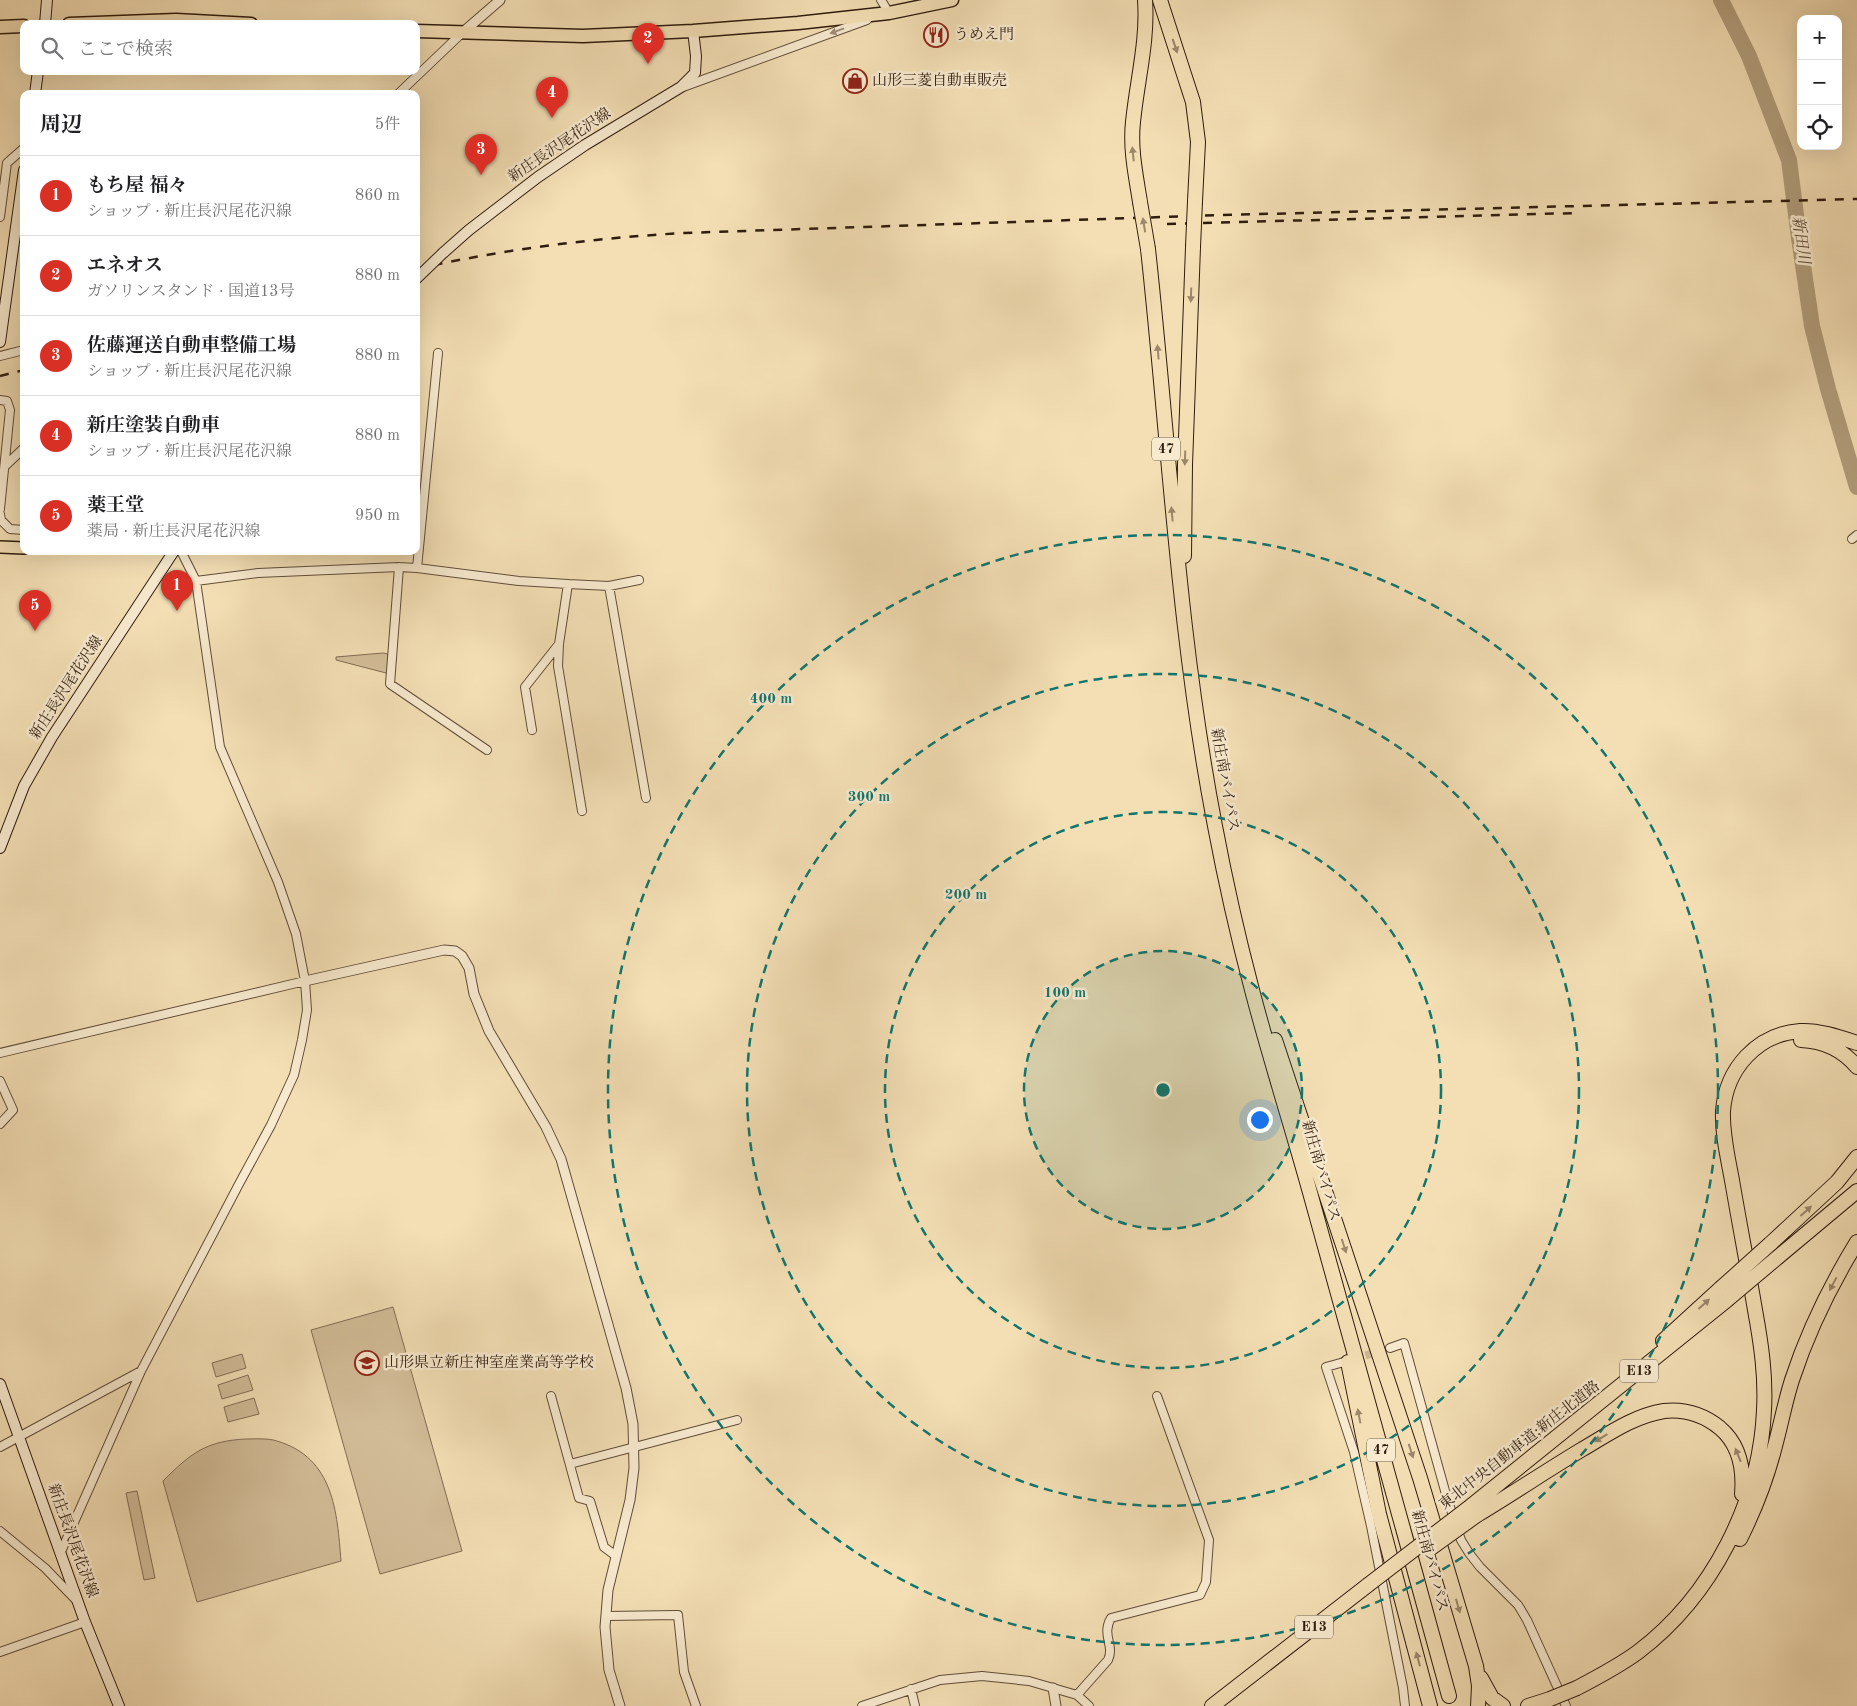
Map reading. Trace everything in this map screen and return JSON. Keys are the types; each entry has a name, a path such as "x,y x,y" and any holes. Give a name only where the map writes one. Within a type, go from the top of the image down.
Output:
{"highway":[{"path":"420,31 583,36 693,31 886,14 952,0"},
{"name":"47","path":"1145,0 1144,39 1132,138 1148,249 1173,525 1189,649"},
{"name":"47","path":"1160,0 1193,102 1198,142 1184,526 1189,649"},
{"path":"0,27 20,26"},
{"name":"新庄南バイパス","path":"1189,649 1219,822 1253,985 1449,1696"},
{"path":"1253,985 1336,1221 1420,1478 1472,1651 1488,1692 1496,1702 1503,1706"},
{"path":"1253,985 1263,1043 1289,1147 1340,1329 1379,1514 1431,1706"},
{"path":"1736,1536 1755,1471 1763,1429 1764,1390 1759,1336 1726,1141 1723,1112 1725,1098 1731,1079 1741,1062 1761,1043 1774,1037 1801,1031 1831,1035 1857,1043"},
{"path":"1736,1536 1755,1502 1765,1464 1771,1424 1772,1382 1768,1338 1732,1132 1736,1089 1741,1077 1756,1058 1766,1050 1790,1041 1809,1041 1828,1045 1840,1051 1857,1067"},
{"path":"1724,1294 1770,1244 1837,1182 1857,1157"},
{"path":"1724,1294 1778,1257 1857,1191"},
{"path":"1528,1706 1553,1702 1579,1692 1625,1662 1656,1637 1684,1608 1736,1536 1756,1503 1770,1465 1792,1381 1809,1334 1830,1288 1857,1242"},
{"name":"東北中央自動車道;新庄北道路","path":"1212,1706 1474,1511 1724,1294"},
{"path":"1474,1511 1639,1418 1653,1413 1676,1411 1697,1414 1716,1425 1731,1440 1740,1458 1743,1475 1742,1499 1736,1536"},
{"path":"1472,1651 1479,1686 1478,1706"}],"main road":[{"path":"45,20 47,0"},
{"name":"新庄長沢尾花沢線","path":"420,275 468,230 538,178 601,135 681,87 695,73 696,56 693,31"},
{"path":"36,90 37,75"},
{"path":"0,342 20,199"},
{"path":"0,548 20,548"},
{"name":"新庄長沢尾花沢線","path":"0,848 24,786 52,737 171,555"},
{"name":"新庄長沢尾花沢線","path":"0,1384 85,1622 119,1706"}],"street":[{"path":"420,73 500,0"},
{"path":"681,87 886,14 881,0"},
{"path":"402,90 418,75"},
{"path":"0,217 7,163 20,152"},
{"path":"0,356 20,351"},
{"path":"420,537 438,353"},
{"path":"0,400 7,401 10,406 0,510"},
{"path":"5,466 20,452"},
{"path":"0,514 1,520 10,529 20,530"},
{"path":"60,1554 141,1371 238,1184 271,1125 294,1075 307,1010 305,981 296,934 278,882 220,747 196,581 183,555"},
{"path":"417,568 418,555"},
{"path":"399,567 390,684 487,750"},
{"path":"196,581 276,571 399,567 519,581 568,584 609,586 639,580"},
{"path":"568,584 559,644 558,666 582,811"},
{"path":"609,586 646,798"},
{"path":"532,730 525,687 559,644"},
{"path":"0,1054 305,981 444,950 455,951 462,956 469,968 474,994 489,1032 546,1127 561,1159 626,1388 633,1424 632,1448 634,1468 630,1500 608,1590 605,1627 608,1670 620,1706"},
{"path":"0,1081 13,1110 0,1124"},
{"path":"1390,1348 1404,1343 1447,1498 1461,1540 1480,1567 1518,1605 1527,1620 1566,1706"},
{"path":"1344,1362 1326,1367 1354,1452 1363,1490 1405,1706"},
{"path":"0,1447 141,1371"},
{"path":"551,1396 579,1498 590,1501 604,1547 616,1556"},
{"path":"1077,1695 1108,1660 1111,1653 1106,1632 1107,1624 1111,1618 1200,1594 1206,1582 1209,1540 1157,1396"},
{"path":"570,1464 737,1420"},
{"path":"0,1531 45,1568 80,1605"},
{"path":"606,1616 678,1615 684,1672 696,1706"},
{"path":"0,1652 85,1622"},
{"path":"862,1706 940,1680 982,1676 1029,1681 1077,1695 1089,1706"},
{"path":"1053,1688 1056,1706"},
{"path":"911,1689 916,1706"}],"shaded area":[{"path":"388,654 388,670 386,673 336,660 336,657"},
{"path":"393,1307 462,1551 380,1574 311,1330"},
{"path":"242,1354 246,1368 216,1377 212,1363"},
{"path":"248,1375 253,1390 222,1399 218,1385"},
{"path":"254,1398 259,1414 228,1422 224,1407"},
{"path":"246,1439 273,1440 296,1449 310,1460 321,1474 329,1489 334,1506 341,1561 197,1602 163,1481 182,1463 200,1450 220,1442"},
{"path":"137,1491 155,1578 144,1580 126,1493"}],"waterway":[{"name":"新田川","path":"1721,0 1749,56 1789,160 1812,326 1828,389 1857,487"}],"tunnel":[{"path":"1354,1359 1390,1348"}],"railway":[{"path":"420,268 550,245 684,233 1223,215 1857,199"},
{"path":"1167,224 1577,213"},
{"path":"0,376 20,371"}],"place":[{"name":"うめえ門","path":"936,35"},
{"name":"エネオス","path":"648,64"},
{"name":"山形三菱自動車販売","path":"855,81"},
{"name":"新庄塗装自動車","path":"552,118"},
{"name":"佐藤運送自動車整備工場","path":"481,175"},
{"name":"もち屋 福々","path":"177,611"},
{"name":"薬王堂","path":"35,631"},
{"name":"山形県立新庄神室産業高等学校","path":"367,1363"}]}
